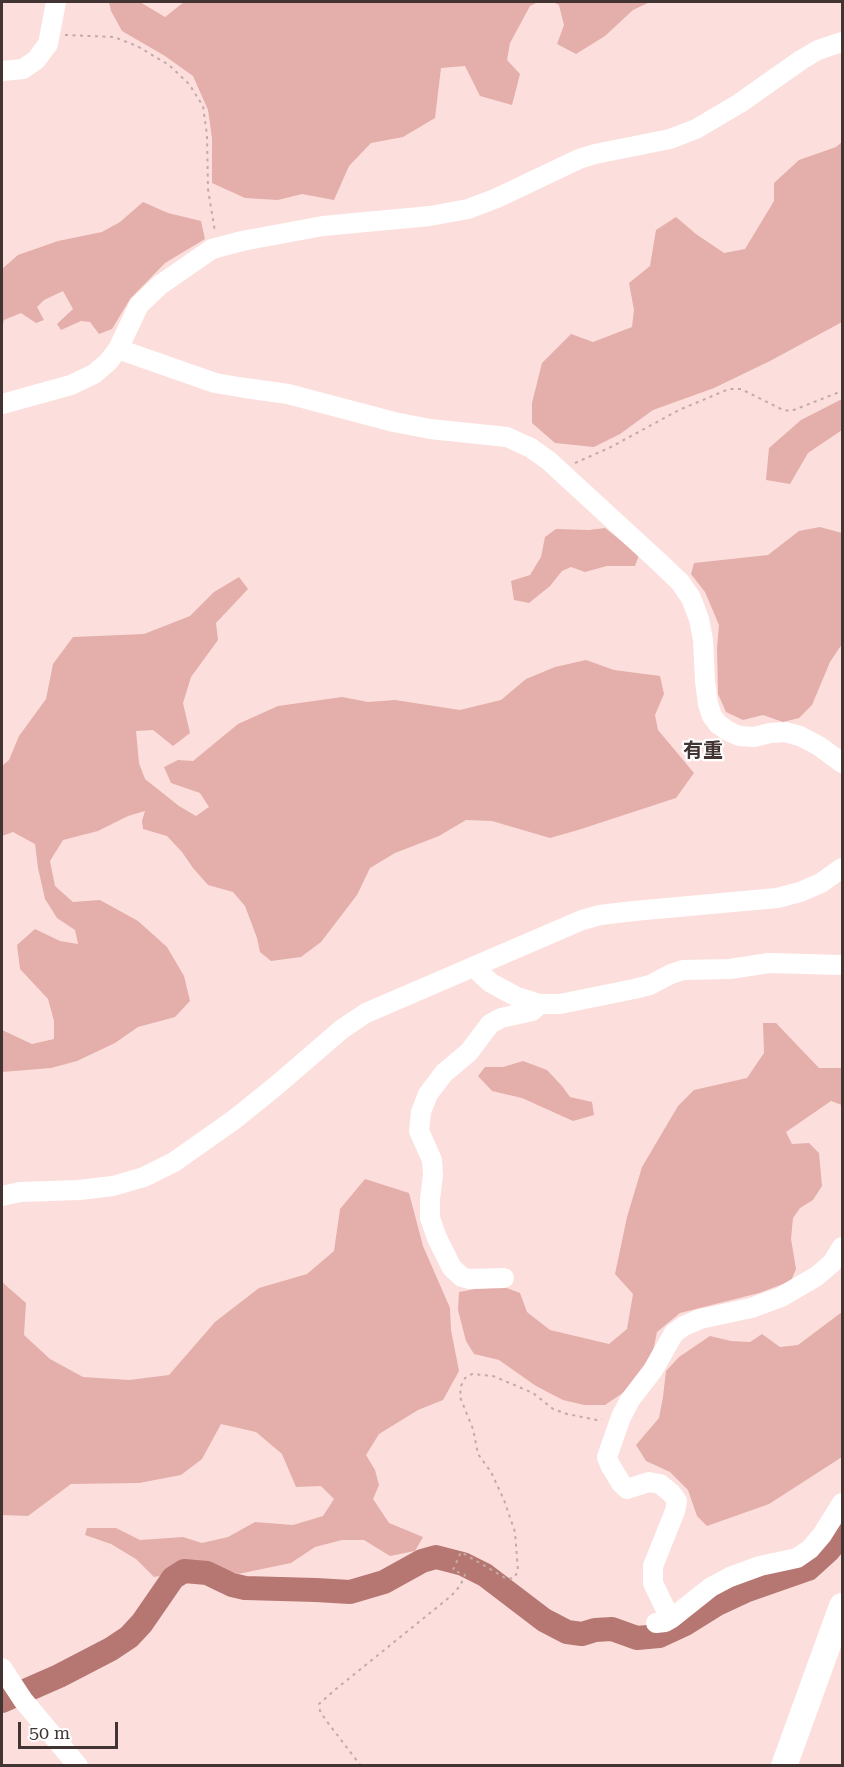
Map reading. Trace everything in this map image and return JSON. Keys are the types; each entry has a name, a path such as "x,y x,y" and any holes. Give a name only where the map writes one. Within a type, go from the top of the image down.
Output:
{"main road":[{"path":"784,1766 843,1606"}],"street":[{"path":"2,71 23,69 36,60 48,44 56,2"},
{"path":"2,404 71,385 94,374 118,349 139,305 160,285 212,249 323,226 430,216 468,209 497,198 579,159 670,139 696,129 740,103 801,60 818,50 843,42"},
{"path":"118,349 216,382 288,394 394,422 430,429 507,437 531,448 549,461 659,562 680,582 691,598 699,619 703,640 708,705 718,724 739,736 754,737 785,732 800,736 843,763"},
{"path":"2,1196 20,1192 79,1190 113,1186 144,1177 174,1162 235,1119 358,1018 390,1002 582,920 600,915 634,911 777,898 821,883 843,868"},
{"path":"475,966 491,984 540,1005 560,1004 634,989 650,985 683,970 730,969 769,963 843,965"},
{"path":"504,1278 470,1279 462,1277 452,1268 437,1238 430,1218 432,1160 419,1131 421,1112 428,1094 444,1073 469,1052 490,1024 501,1018 532,1011 540,1005"},
{"path":"843,1247 832,1263 817,1276 781,1297 751,1308 700,1319 674,1333 653,1370 630,1400 621,1417 607,1457 621,1484 627,1489 649,1482 660,1484 672,1493 677,1501 653,1566 653,1583 664,1606 664,1621 711,1587 730,1577 760,1566 797,1558 810,1549 822,1535 843,1503"},
{"path":"10,1685 78,1766"}],"path":[{"path":"51,31 63,35 114,37 137,46 170,65 189,84 203,106 207,135 208,189 213,222 221,246"},
{"path":"560,472 679,410 729,389 741,389 783,410 791,411 843,391"},
{"path":"361,1766 325,1719 319,1704 451,1596 460,1586 465,1575 453,1570 461,1552 507,1579 514,1578 518,1571 515,1532 491,1472 478,1454 472,1429 460,1397 461,1386 465,1378 472,1374 493,1376 533,1393 553,1409 567,1414 597,1420 621,1417"}],"shaded area":[{"path":"109,2 140,2 165,17 184,2 538,2 530,6 510,43 507,60 520,74 512,105 480,96 465,66 441,68 435,118 403,137 371,143 349,166 334,200 302,194 278,200 245,198 212,183 212,138 208,110 193,76 165,56 122,31 111,11"},
{"path":"553,2 650,2 633,10 605,36 576,54 557,44 564,25 559,5"},
{"path":"842,142 842,322 714,388 653,410 620,434 594,447 555,443 532,423 532,403 542,363 571,334 593,342 632,327 634,310 629,283 650,266 656,230 676,217 724,253 745,249 774,201 774,183 799,160 836,147"},
{"path":"143,202 168,213 201,221 205,239 165,263 130,299 112,329 99,334 90,322 81,321 61,330 57,324 73,309 63,291 44,300 37,307 44,320 36,323 21,313 4,320 2,327 2,269 18,255 58,241 102,232 120,222"},
{"path":"842,399 842,430 808,453 790,484 766,480 769,448 801,420"},
{"path":"820,527 842,533 842,644 830,662 812,705 799,718 783,722 763,715 743,720 726,712 718,694 719,625 705,592 691,574 694,563 768,555 799,531"},
{"path":"605,528 639,555 635,566 607,566 585,572 571,567 562,571 550,586 529,603 514,600 511,581 530,575 541,557 545,537 556,529"},
{"path":"239,577 248,589 216,623 218,640 191,677 183,703 190,733 173,746 153,730 136,731 139,763 145,779 179,806 196,816 209,807 200,793 171,783 164,767 178,760 193,761 238,724 278,706 342,697 368,702 395,700 460,710 501,700 526,679 555,667 586,660 614,670 660,676 664,694 655,715 658,730 694,773 676,798 550,838 492,821 466,820 439,836 395,853 370,868 357,895 321,942 301,957 271,961 260,952 245,906 233,892 208,885 167,836 143,829 142,821 145,811 128,816 98,831 63,840 50,861 55,886 73,902 100,900 138,921 167,947 184,976 190,1001 175,1017 138,1027 115,1043 77,1061 51,1068 2,1072 2,1030 32,1044 54,1039 54,1021 48,999 20,969 17,945 35,929 60,941 78,944 75,930 57,918 45,899 35,844 13,832 2,836 2,766 9,760 19,736 46,699 53,664 73,637 144,634 190,616 214,592"},
{"path":"763,1023 776,1023 819,1068 842,1068 842,1105 831,1101 786,1132 792,1144 809,1143 819,1153 822,1186 813,1200 800,1208 793,1218 791,1239 796,1269 791,1281 759,1293 680,1313 657,1332 651,1361 633,1386 605,1405 584,1405 563,1400 536,1386 499,1360 474,1354 466,1341 458,1310 459,1292 475,1289 504,1287 520,1293 527,1312 550,1330 609,1344 627,1329 633,1294 615,1274 627,1217 642,1167 678,1106 694,1090 747,1078 764,1053"},
{"path":"523,1061 547,1070 570,1097 592,1102 594,1115 573,1121 522,1098 492,1091 478,1076 485,1067 503,1067"},
{"path":"365,1179 409,1193 423,1246 450,1308 451,1330 459,1371 443,1400 418,1410 379,1434 366,1455 375,1470 379,1485 373,1499 389,1523 423,1537 415,1551 390,1556 364,1540 342,1540 315,1547 291,1563 238,1574 208,1563 180,1561 165,1575 154,1577 136,1559 111,1544 85,1535 87,1528 116,1528 140,1540 183,1537 202,1543 228,1537 255,1522 293,1525 323,1516 334,1499 321,1486 296,1487 282,1454 256,1432 221,1424 202,1459 181,1475 139,1483 71,1484 28,1516 2,1515 2,1282 26,1303 24,1335 50,1359 83,1377 129,1380 169,1375 215,1322 259,1288 307,1274 334,1251 340,1209"},
{"path":"842,1312 842,1457 769,1504 707,1526 697,1516 688,1490 670,1472 646,1461 636,1445 659,1418 666,1371 679,1357 710,1336 731,1341 750,1342 762,1334 780,1347 798,1345"}],"waterway":[{"path":"2,1701 59,1676 129,1637 142,1623 173,1578 184,1571 207,1573 232,1585 245,1588 350,1592 384,1582 422,1561 436,1557 463,1564 485,1575 544,1620 567,1632 582,1634 595,1630 612,1629 637,1638 659,1636 745,1591 808,1569 829,1550 842,1533"}],"district":[{"name":"有重","path":"703,751"}]}
